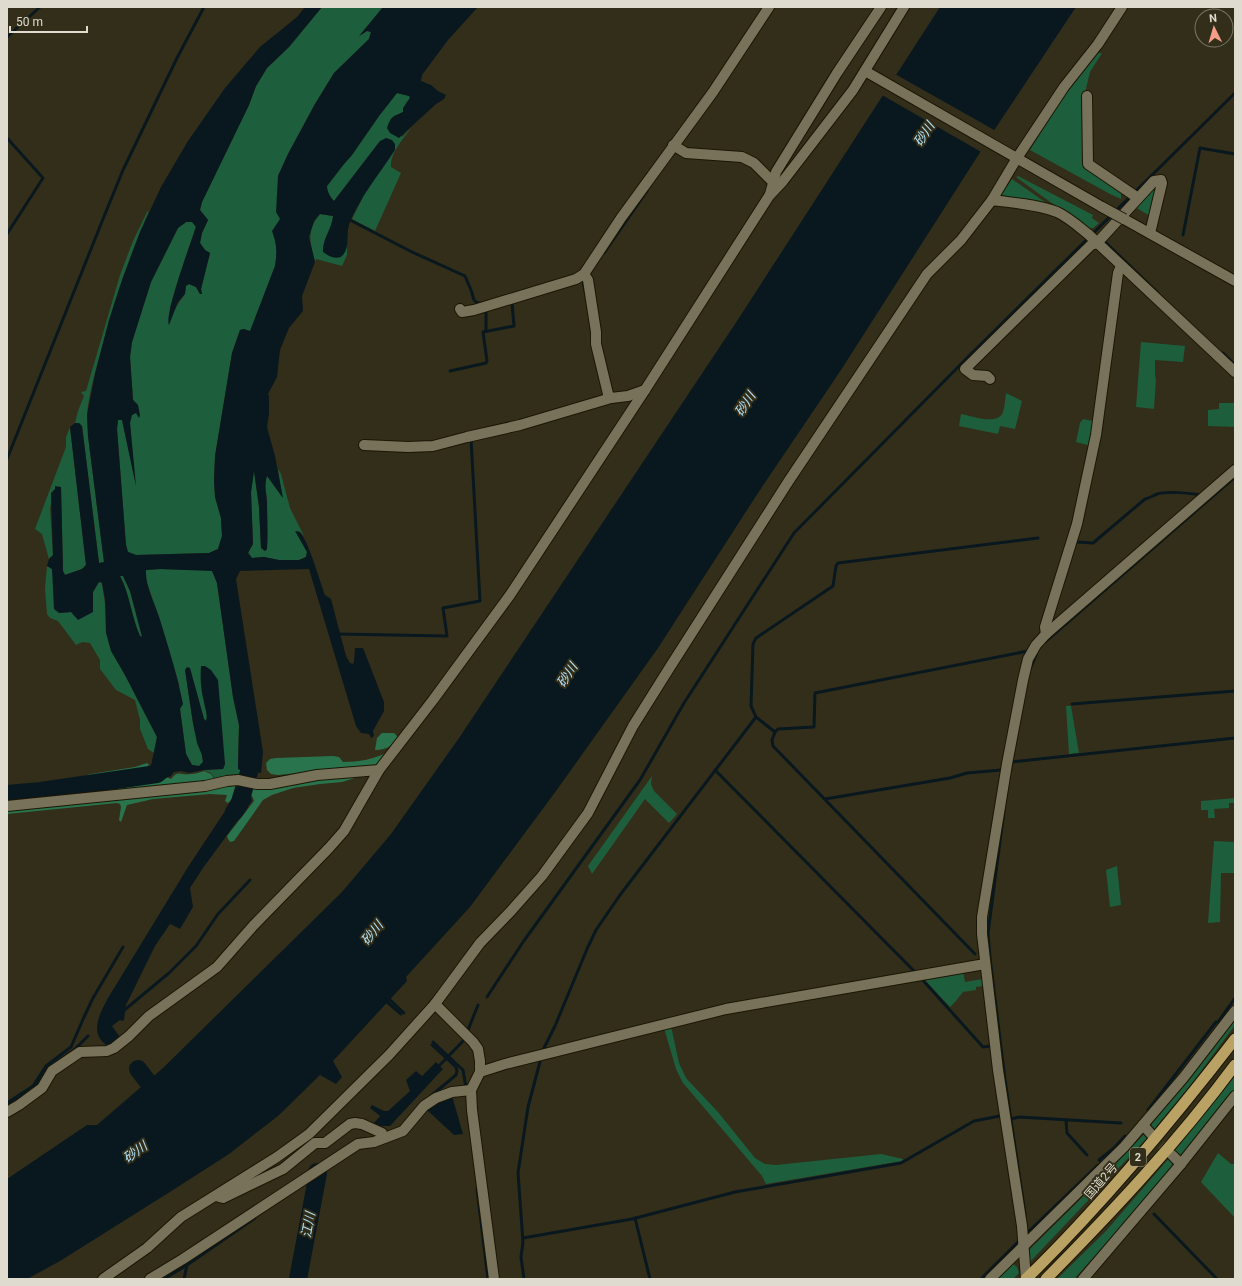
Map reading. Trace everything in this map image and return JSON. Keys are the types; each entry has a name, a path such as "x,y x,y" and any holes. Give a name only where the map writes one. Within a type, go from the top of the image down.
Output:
{"highway":[{"name":"国道2号","path":"1026,1279 1088,1216 1199,1085 1235,1039"},
{"name":"2","path":"1046,1279 1099,1225 1157,1161 1214,1093 1235,1065"}],"street":[{"path":"460,309 462,312 466,312 576,279 584,274 621,218 676,147 769,7"},
{"path":"775,184 776,172 833,79 881,7"},
{"path":"7,1112 42,1088 52,1070 80,1052 107,1051 114,1048 129,1036 149,1016 188,986 217,967 253,926 344,831 379,770 433,700 510,595 645,390 769,196 775,184 830,120 853,90 904,7"},
{"path":"103,1279 147,1248 181,1217 277,1157 309,1134 389,1055 435,1004 480,943 542,876 588,813 633,726 788,482 927,274 961,240 992,200 1017,158 1064,87 1098,44 1122,7"},
{"path":"865,71 1235,281"},
{"path":"1087,96 1088,164 1135,195"},
{"path":"676,147 686,153 742,157 754,162 775,184"},
{"path":"990,379 987,376 973,375 965,370 1091,245 1135,195 1154,181 1161,180 1162,183 1150,233"},
{"path":"992,200 1037,207 1056,212 1096,238 1121,266 1235,372"},
{"path":"1046,634 1045,628 1077,524 1096,435 1118,273 1121,266"},
{"path":"584,274 588,280 598,354 608,394 611,398"},
{"path":"364,445 408,447 433,446 520,425 611,398 628,396 645,390"},
{"path":"1026,1279 1018,1202 998,1070 985,964 982,917 1007,764 1028,659 1036,645 1046,634 1235,470"},
{"path":"7,806 205,786 227,780 238,780 257,784 270,784 317,774 379,770"},
{"path":"480,1072 505,1064 726,1009 985,964"},
{"path":"435,1004 478,1048 480,1072 468,1090 472,1110 494,1279"},
{"path":"990,1279 1124,1147 1184,1077 1235,1010"},
{"path":"150,1279 358,1144 374,1142 404,1131 424,1106 436,1098 452,1092 468,1090"},
{"path":"1083,1279 1181,1164 1235,1096"},
{"path":"214,1196 223,1198 283,1169 315,1143 325,1143 350,1124 362,1124 382,1133 384,1138"},
{"path":"1143,1125 1151,1134"},
{"path":"1172,1155 1181,1164"}],"green space":[{"path":"322,7 383,7 361,35 367,31 371,32 369,39 334,73 315,104 278,176 280,219 276,227 277,255 275,266 250,332 244,329 240,330 232,353 215,456 215,497 221,518 222,536 218,549 209,553 136,555 128,552 126,545 117,429 118,420 122,420 135,480 130,423 131,415 136,413 138,405 133,400 130,357 132,342 151,282 178,228 186,222 192,222 196,226 170,308 175,309 183,296 186,286 189,284 196,287 200,294 202,294 201,289 210,253 205,250 200,243 202,233 208,220 200,210 202,202 249,105 256,86 267,68 289,47"},
{"path":"1102,53 1090,72 1085,93 1084,164 1121,190 1121,199 1030,150 1074,80 1091,57"},
{"path":"397,93 409,96 410,98 406,103 403,112 394,116 390,120 402,137 412,127 398,146 393,156 391,167 401,173 375,231 352,219 362,199 380,141 334,201 329,194 327,186 352,155"},
{"path":"1018,176 1093,215 1092,218 1099,223 1093,228 1086,228 1016,177"},
{"path":"1012,179 1055,209 1008,199 1001,195"},
{"path":"1157,183 1150,216 1135,207"},
{"path":"149,211 123,276 108,326 88,405 88,436 104,562 99,563 82,426 79,423 75,423 84,396 81,392 86,391 120,275 133,241 147,212"},
{"path":"320,214 334,216 333,222 343,255 347,245 347,255 342,266 316,259 315,262 310,237 313,226"},
{"path":"1141,342 1185,346 1183,362 1155,360 1156,379 1154,409 1136,407"},
{"path":"1006,393 1022,401 1015,429 1000,426 998,434 959,426 961,414 984,419 996,418 1000,416 1004,410"},
{"path":"1219,403 1235,403 1235,427 1208,426 1208,410 1219,409"},
{"path":"1083,419 1093,421 1091,446 1076,442 1080,423"},
{"path":"70,427 86,565 82,569 65,575 63,571 61,487 55,489 50,508 53,555 49,559 42,534 35,529 66,447 66,437"},
{"path":"278,469 281,474 290,508 304,536 300,532 296,531 307,552 306,557 299,560 279,560 264,557 252,558 248,552 253,544 251,492 254,470 259,507 261,548 265,551 267,549 267,501 265,485 267,475 282,497"},
{"path":"47,566 52,569 59,613 93,612 93,592 99,581 102,583 112,652 157,737 154,753 148,749 140,729 140,720 135,700 116,690 100,669 100,660 90,643 82,642 76,645 58,621 50,618 47,614 45,589"},
{"path":"145,570 212,570 217,583 233,697 239,725 238,769 240,770 240,778 216,780 211,773 204,770 223,769 225,764 204,702 207,721 204,719 190,669 185,670 193,723 203,762 199,766 192,765 186,754 180,709 179,684 159,617 146,580"},
{"path":"120,576 123,576 130,591 143,637 140,636 126,590"},
{"path":"1066,706 1071,706 1079,753 1069,754"},
{"path":"382,733 394,733 398,737 389,747 375,750 377,738"},
{"path":"388,752 375,766 278,775 271,774 267,770 266,763 270,759 276,758 333,756 339,757 343,762 355,761 366,760"},
{"path":"147,763 149,765 145,770 40,787 91,774 135,767"},
{"path":"204,771 211,774 215,780 7,802 7,798 143,780 161,775 171,779 176,774 193,774"},
{"path":"361,776 342,782 293,788 272,795 263,800 234,841 230,842 227,836 254,801 251,794 241,789 228,803 225,801 227,795 210,794 153,799 127,805 121,822 119,820 121,807 120,804 117,803 7,814 7,809 234,785 266,789 310,779"},
{"path":"652,776 651,784 654,791 677,814 669,823 645,799 592,874 588,866"},
{"path":"1235,798 1235,803 1229,803 1229,808 1214,809 1215,818 1208,818 1208,810 1201,810 1201,801"},
{"path":"1214,841 1235,842 1235,873 1221,873 1220,922 1208,923"},
{"path":"1117,866 1121,905 1110,907 1106,870"},
{"path":"963,971 965,982 983,979 984,986 976,987 976,990 963,992 950,1007 922,977"},
{"path":"1235,1015 1235,1025 1196,1078 1152,1132 1152,1122"},
{"path":"671,1026 679,1063 686,1078 718,1112 755,1158 765,1164 776,1165 881,1154 903,1159 902,1161 766,1184 762,1176 683,1083 676,1069 664,1028"},
{"path":"1235,1076 1235,1089 1189,1148 1182,1155 1172,1154"},
{"path":"1144,1134 1150,1135 1028,1264 1028,1251 1111,1169"},
{"path":"1218,1153 1231,1164 1235,1164 1235,1218 1201,1182"},
{"path":"1170,1157 1172,1160 1172,1168 1119,1231 1116,1232 1076,1277 1077,1279 1057,1279 1106,1231"},
{"path":"1013,1264 1017,1267 1019,1273 1013,1279 997,1279"}],"water":[{"path":"305,7 322,7 289,47 267,68 256,86 249,105 202,202 200,210 208,220 202,233 200,243 205,250 210,253 201,289 202,294 200,294 196,287 189,284 186,286 185,294 178,302 169,325 170,308 196,227 192,222 186,222 178,228 151,282 132,342 130,357 133,400 138,405 140,415 139,418 136,413 132,415 130,423 136,486 122,420 118,420 117,429 126,545 128,552 136,555 209,553 218,549 222,536 221,518 215,497 215,456 232,353 240,330 244,329 250,331 275,266 276,248 272,231 280,219 276,212 278,176 315,104 334,73 369,39 371,32 367,31 359,36 383,7 478,7 448,40 422,75 421,81 431,85 446,95 444,99 436,104 399,138 390,133 387,128 393,117 403,112 403,108 410,98 409,96 397,93 352,155 327,186 329,194 334,201 380,141 386,138 392,140 395,144 395,150 364,196 353,216 348,229 345,252 341,257 333,257 323,252 324,243 333,216 320,214 314,221 309,237 315,262 302,296 303,311 289,328 280,350 277,377 268,394 269,414 267,427 275,456 283,498 267,476 265,486 267,501 267,549 265,551 261,548 259,507 254,471 251,492 253,544 248,553 252,558 264,557 279,560 299,560 306,557 307,552 295,531 300,532 311,553 325,595 331,599 346,656 350,663 353,664 355,648 363,648 384,702 384,711 373,731 374,736 371,738 369,734 361,733 356,726 309,569 240,571 236,579 263,752 261,773 252,771 252,773 238,769 239,725 233,697 217,583 212,571 160,569 146,570 148,588 166,639 181,693 183,704 180,709 186,754 192,765 199,766 203,762 193,723 185,670 187,667 190,668 204,719 206,721 207,714 201,684 201,666 205,666 211,670 218,680 225,764 223,769 204,770 189,773 181,771 174,772 170,777 162,775 151,766 157,737 111,651 106,633 105,599 102,583 99,582 93,592 93,612 78,620 71,612 59,613 54,609 52,569 47,566 49,559 53,555 51,493 55,489 55,486 61,487 63,571 65,575 82,569 86,565 70,427 75,423 79,423 82,426 99,563 104,562 88,436 87,415 95,374 109,320 121,283 140,232 161,187 188,141 225,88 260,47 297,17","holes":["120,576 123,576 130,591 142,637 140,636 137,628"]},
{"name":"砂川","path":"940,7 1076,7 995,129 841,370 758,493 658,648 556,791 470,907 406,977 407,981 333,1061 342,1077 336,1084 320,1075 278,1116 229,1154 60,1261 27,1279 7,1279 7,1179 87,1125 97,1125 163,1068 342,892 391,834 459,738 737,321"},
{"path":"241,790 249,794 252,801 190,888 193,907 180,929 170,924 155,946 126,1005 124,1020 120,1020 112,1026 120,1037 108,1046 98,1036 97,1029 99,1017 108,998 188,867 231,802"},
{"path":"436,1062 443,1069 390,1126 375,1126 374,1123 380,1116 370,1108 372,1105 384,1111 388,1111 410,1091 406,1080 416,1071 422,1076"},
{"path":"452,1096 463,1134 454,1135 427,1110 440,1101"}],"pier":[{"path":"895,74 996,131 983,153 882,95"}],"waterway":[{"path":"7,37 40,7"},
{"path":"7,459 123,170 177,58 204,7"},
{"path":"487,997 523,942 640,780 684,703 794,533 966,359 1235,93"},
{"path":"7,138 43,178 7,234"},
{"path":"1183,235 1200,148 1235,154"},
{"path":"604,253 647,191"},
{"path":"350,220 412,252 465,276 474,300 482,304 486,311 486,331"},
{"path":"1102,239 1157,292"},
{"path":"583,279 585,291"},
{"path":"450,371 486,363 483,332 514,326 512,303 514,302"},
{"path":"1223,353 1235,365"},
{"path":"337,634 447,636 443,608 480,601 471,439"},
{"path":"1045,642 1235,477"},
{"path":"1077,542 1093,543 1145,499 1157,494 1172,492 1200,495"},
{"path":"542,1052 555,1026 596,930 620,895 756,717 751,706 753,644 756,638 833,586 836,566 838,563 1038,538"},
{"path":"775,732 778,729 814,727 815,693 1028,651"},
{"path":"1031,667 1036,655"},
{"path":"1072,704 1235,691"},
{"path":"756,717 775,732 772,740 773,746 975,954"},
{"path":"1011,762 1235,738"},
{"path":"234,812 239,805 249,772 249,749"},
{"path":"7,794 41,791 157,774 162,770 170,750"},
{"path":"715,770 916,973"},
{"path":"825,799 950,778 967,773 1001,770"},
{"path":"1004,811 988,933 1005,1080 1025,1214"},
{"path":"122,1012 169,973 196,946 218,914 250,880"},
{"path":"7,1103 33,1086 46,1066 71,1047 93,998 123,947"},
{"path":"920,977 983,1047 991,1046"},
{"path":"388,998 404,1013"},
{"path":"1148,1110 1216,1022 1218,1022 1235,998"},
{"path":"385,1000 401,1014"},
{"path":"437,1068 464,1040 478,1005"},
{"path":"34,1089 48,1068 74,1050 88,1036"},
{"path":"433,1042 463,1070 466,1088"},
{"path":"432,1045 456,1067 457,1071 456,1075 432,1095"},
{"path":"524,1279 521,1257 523,1242 518,1173 528,1107 541,1058"},
{"path":"138,1069 162,1100"},
{"path":"7,1106 29,1092"},
{"path":"523,1238 632,1219 735,1192 901,1163 974,1121 1000,1116"},
{"path":"1011,1119 1019,1117 1121,1123"},
{"path":"1066,1120 1067,1133 1087,1155"},
{"path":"1100,1161 1099,1160 1114,1148 1125,1136"},
{"path":"1027,1233 1098,1165"},
{"name":"江川","path":"298,1279 317,1172"},
{"path":"477,1189 488,1279"},
{"path":"1154,1214 1217,1279"},
{"path":"184,1279 187,1265 255,1218"},
{"path":"635,1218 650,1279"},
{"path":"981,1279 1019,1241"},
{"path":"164,1279 187,1265"}],"tunnel":[{"path":"1151,1134 1172,1155"}]}
